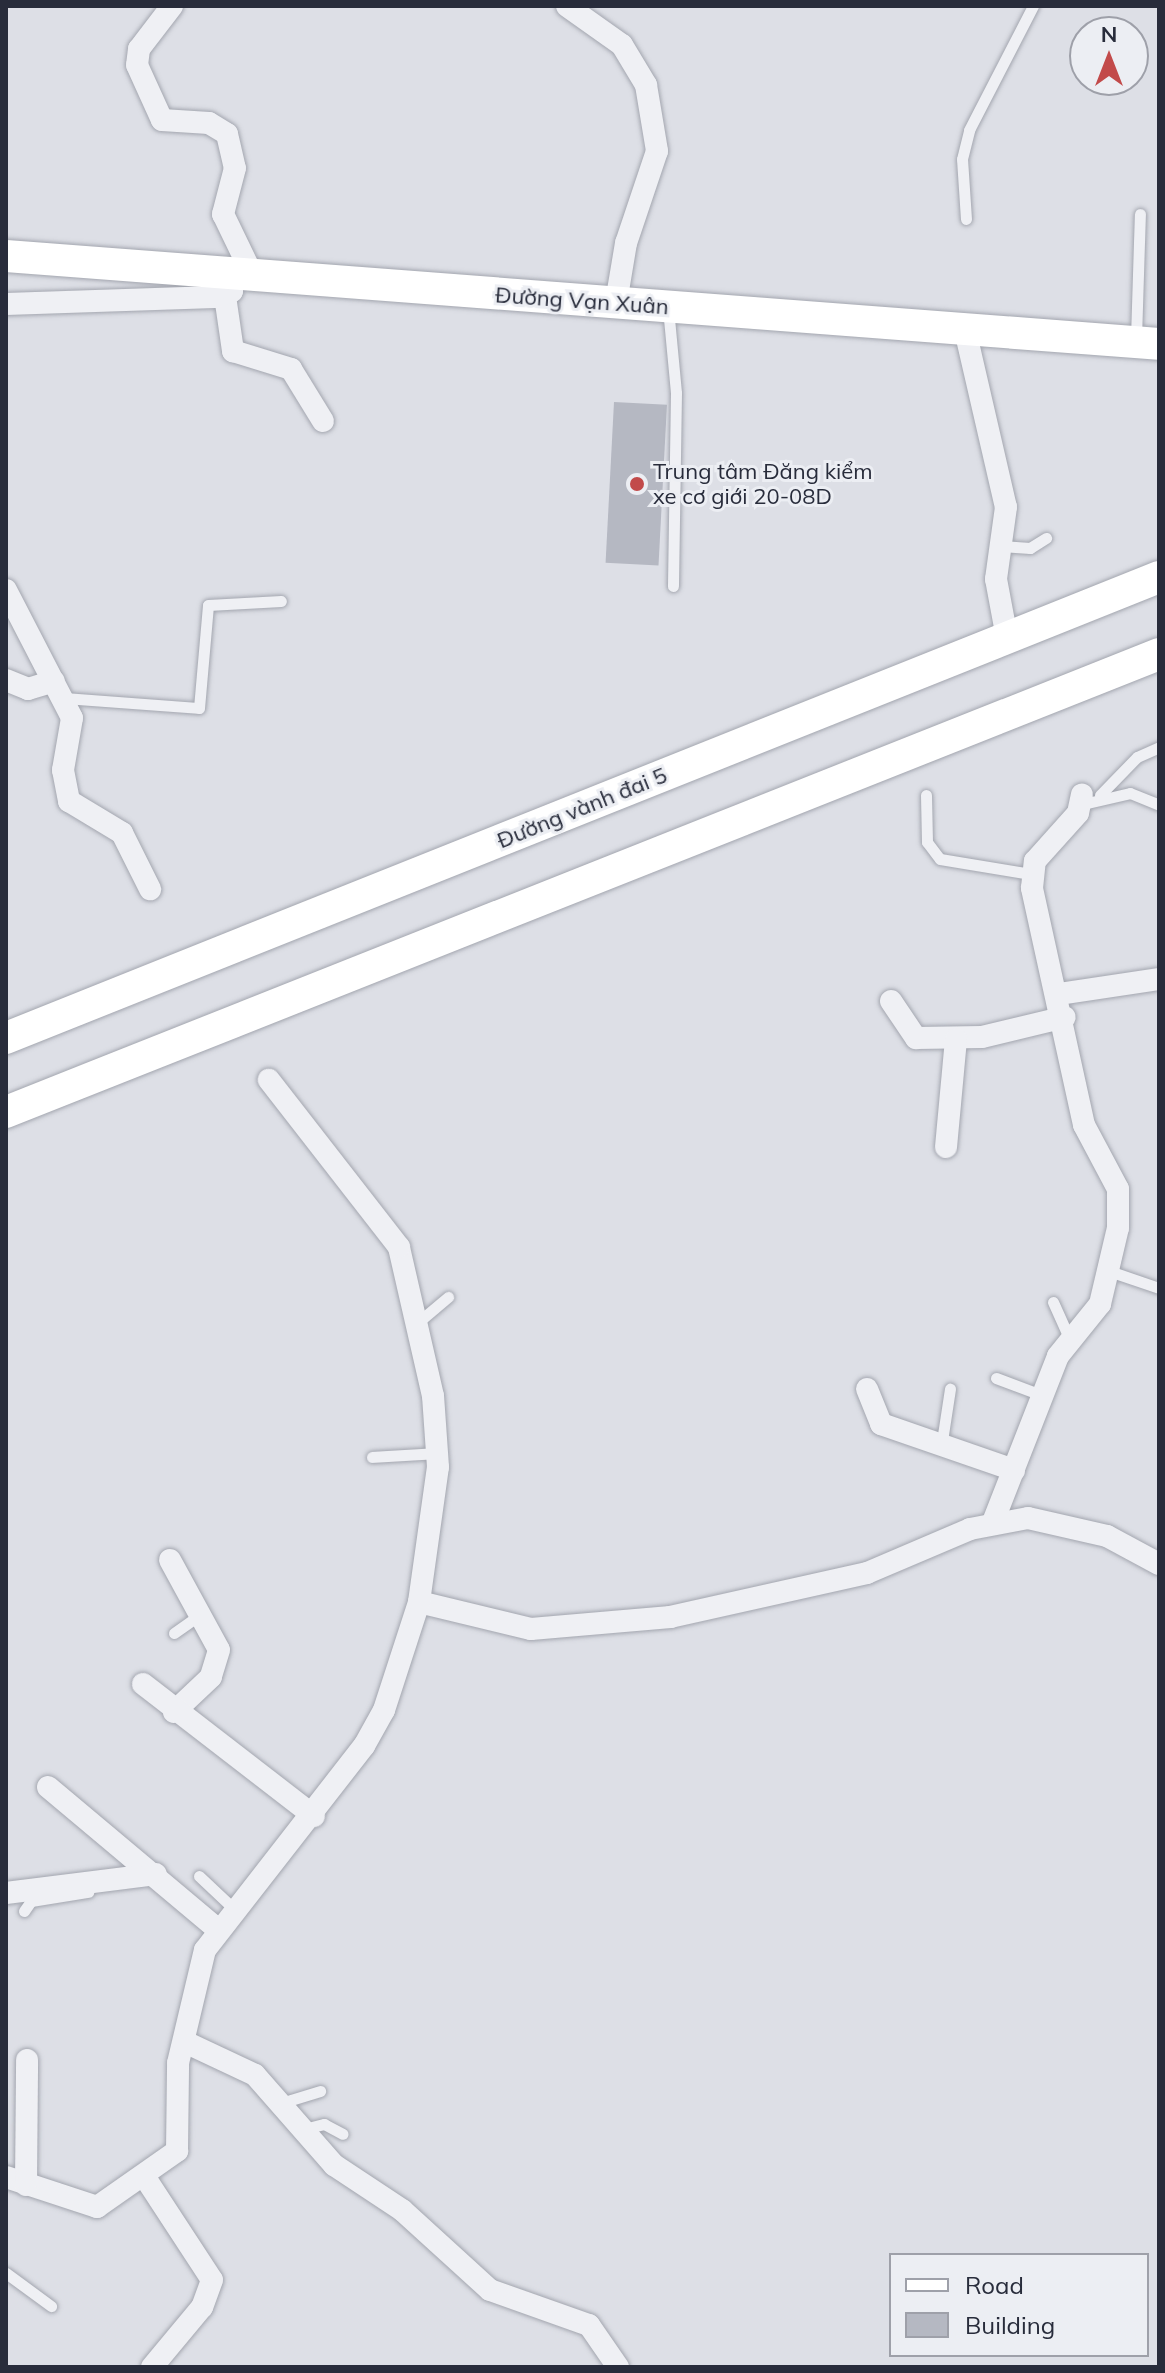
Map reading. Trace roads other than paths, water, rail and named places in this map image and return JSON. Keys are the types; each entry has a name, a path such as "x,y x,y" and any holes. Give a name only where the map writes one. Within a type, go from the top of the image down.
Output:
{"main road":[{"name":"Đường Vạn Xuân","path":"6,256 236,286 616,303 1148,344"},
{"name":"Đường vành đai 5","path":"6,1038 1159,577"},
{"path":"8,1111 1159,654"}],"street":[{"path":"172,6 139,49 137,65 162,120 209,123 227,134 235,168 223,214 236,286 233,351 291,369 323,421"},
{"path":"567,6 637,64 651,112 655,166 626,243 616,303"},
{"path":"6,304 236,286"},
{"path":"965,330 1006,507 997,603 1005,627"},
{"path":"6,590 72,718 63,770 69,801 122,833 150,889"},
{"path":"6,680 28,689 59,690"},
{"path":"993,1522 1041,1395 1070,1340 1100,1304 1112,1272 1118,1189 1084,1125 1065,1017 1031,874 1088,798"},
{"path":"1059,994 1159,979"},
{"path":"891,1001 916,1038 956,1039 1065,1017"},
{"path":"946,1147 956,1039"},
{"path":"27,2060 16,2181 97,2207 177,2151 176,2081 216,1928 314,1816 384,1710 419,1602 437,1515 437,1453 416,1324 392,1235 269,1080"},
{"path":"867,1389 881,1424 942,1441 1014,1470"},
{"path":"419,1602 531,1629 670,1617 867,1573 993,1522 1065,1524 1159,1564"},
{"path":"170,1560 201,1614 219,1663 174,1712"},
{"path":"143,1684 174,1712 314,1816"},
{"path":"48,1787 156,1874 216,1928"},
{"path":"6,1893 156,1874"},
{"path":"185,2042 255,2075 281,2103 299,2130 490,2290 589,2325 618,2367"},
{"path":"144,2176 212,2280 202,2307 152,2367"}],"lane":[{"path":"966,219 962,159 969,130 1033,6"},
{"path":"1140,214 1148,344"},
{"path":"668,307 676,393 673,586"},
{"path":"1001,546 1030,548 1046,538"},
{"path":"59,690 199,708 208,605 281,601"},
{"path":"1088,798 1115,775 1159,747"},
{"path":"1088,798 1130,793 1159,805"},
{"path":"926,795 927,842 940,859 1031,874"},
{"path":"1112,1272 1159,1288"},
{"path":"416,1324 448,1297"},
{"path":"1053,1302 1070,1340"},
{"path":"996,1378 1041,1395"},
{"path":"942,1441 950,1389"},
{"path":"372,1457 437,1453"},
{"path":"174,1633 201,1614"},
{"path":"199,1876 233,1908"},
{"path":"24,1911 31,1901 118,1880"},
{"path":"281,2103 320,2091"},
{"path":"299,2130 324,2124 343,2134"},
{"path":"6,2273 51,2306"}],"place":[{"name":"Trung tâm Đăng kiểm xe cơ giới 20-08D","path":"637,484"}]}
